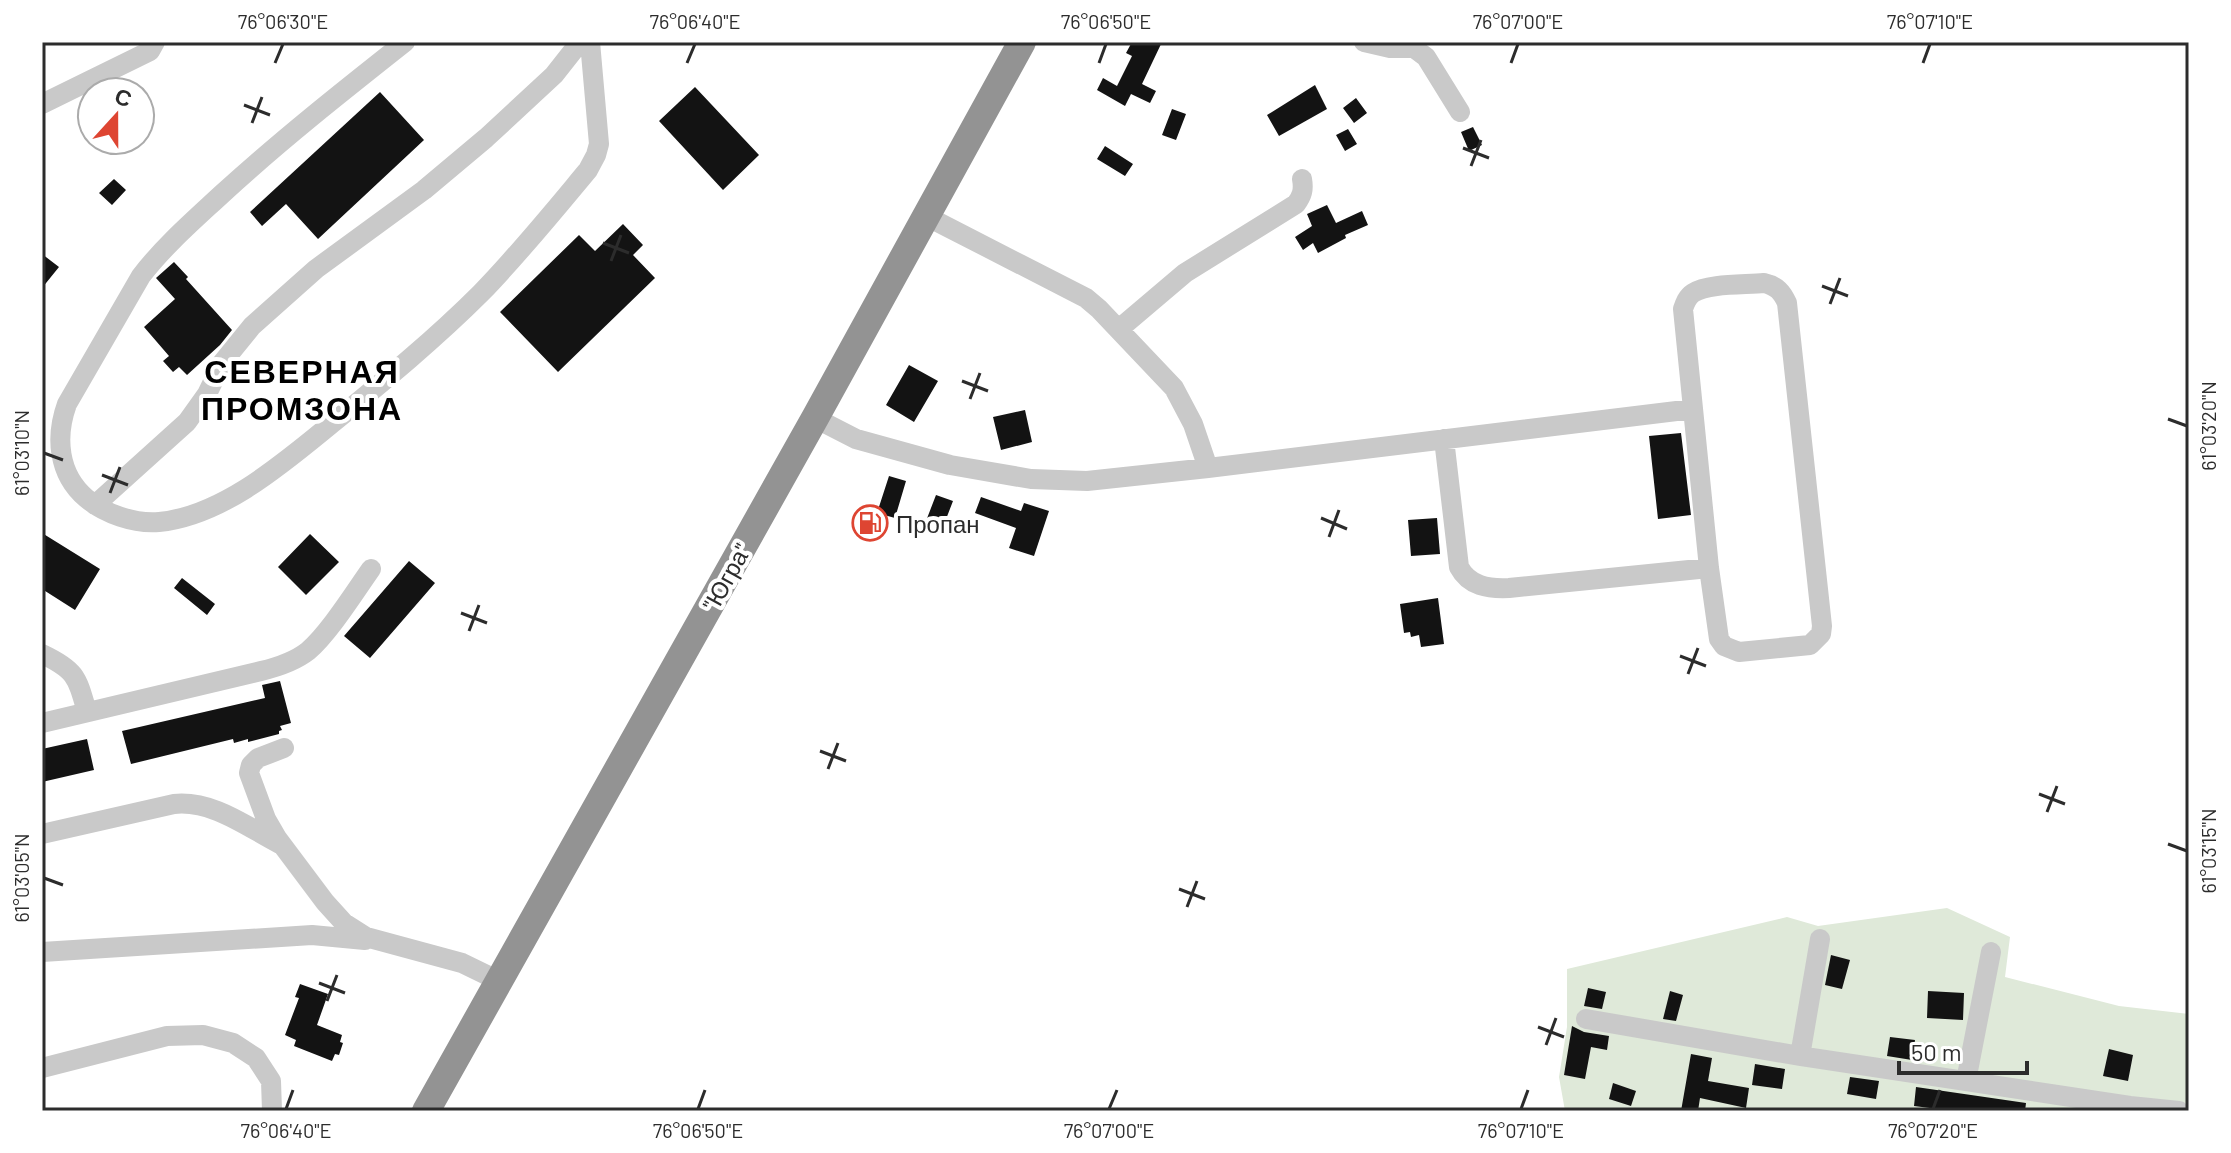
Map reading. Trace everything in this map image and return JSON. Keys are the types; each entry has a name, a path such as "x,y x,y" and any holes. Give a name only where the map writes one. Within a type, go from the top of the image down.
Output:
{"highway":[{"name":"\"Югра\"","path":"426,1111 1022,42"}],"street":[{"path":"42,104 150,51 155,42"},
{"path":"405,42 283,140 186,227 153,261 130,294 67,404 59,432 61,457 73,483 95,505 124,518 158,522 180,518 222,502 306,445 438,334 525,246 588,170 596,155 599,130 590,42"},
{"path":"95,505 187,422 207,394 222,363 252,326 316,269 424,190 486,138 554,75 580,42"},
{"path":"1364,42 1390,48 1414,48 1421,52 1460,112"},
{"path":"1119,329 1185,273 1296,204 1301,197 1302,179"},
{"path":"926,216 1086,298 1099,309 1174,388 1193,424 1208,468"},
{"path":"1764,283 1775,286 1787,303 1821,634 1810,645 1739,652 1730,649 1719,639 1709,568 1683,309 1686,300 1702,289 1764,283"},
{"path":"815,418 856,439 950,465 1031,479 1087,481 1693,409"},
{"path":"1444,439 1459,567 1472,582 1483,587 1509,588 1709,568"},
{"path":"42,723 292,661 317,642 371,569"},
{"path":"42,654 73,674 87,712"},
{"path":"284,748 258,758 251,765 249,773 266,819 325,902 344,923 366,937 462,963 499,981"},
{"path":"42,834 189,803 214,809 284,846"},
{"path":"42,952 312,935 381,942"},
{"path":"1800,1056 1820,939"},
{"path":"1966,1081 1991,952"},
{"path":"1586,1019 2130,1108 2179,1111"},
{"path":"42,1068 167,1036 203,1035 233,1043 256,1058 271,1081 272,1111"}],"green space":[{"path":"1947,908 2010,937 2005,977 2119,1006 2189,1014 2189,1111 1565,1111 1559,1077 1567,1027 1567,969 1787,917 1818,926"}],"building":[{"path":"1132,42 1162,42 1142,84 1156,91 1150,103 1131,94 1125,106 1097,90 1103,78 1117,86 1132,56 1126,53"},
{"path":"1315,85 1327,109 1279,136 1267,115"},
{"path":"695,87 759,155 723,190 659,121"},
{"path":"380,92 424,140 318,239 286,204 262,226 250,212"},
{"path":"1356,98 1367,113 1354,123 1343,108"},
{"path":"1172,109 1186,114 1176,140 1162,135"},
{"path":"1473,127 1482,145 1469,151 1461,132"},
{"path":"1348,129 1357,144 1345,151 1336,135"},
{"path":"1105,146 1133,164 1125,176 1097,159"},
{"path":"114,179 126,190 112,205 99,193"},
{"path":"1327,205 1336,223 1362,211 1368,225 1345,235 1346,238 1318,253 1313,243 1303,250 1295,237 1312,226 1307,214"},
{"path":"623,224 643,245 633,255 655,278 558,372 500,312 579,235 595,251"},
{"path":"42,254 59,267 42,288"},
{"path":"174,262 232,330 187,375 179,367 173,372 163,361 169,356 144,327 175,299 156,278"},
{"path":"909,365 938,381 914,422 886,405"},
{"path":"1025,410 1032,442 1001,450 993,417"},
{"path":"1681,433 1691,515 1658,519 1649,436"},
{"path":"889,476 906,481 895,518 877,513"},
{"path":"936,495 953,501 943,527 926,521"},
{"path":"981,497 1021,511 1024,503 1049,511 1034,556 1009,548 1016,528 975,513"},
{"path":"1437,518 1440,554 1411,556 1408,520"},
{"path":"42,533 100,569 75,610 42,589"},
{"path":"310,534 339,562 306,595 278,567"},
{"path":"409,561 435,583 370,658 344,636"},
{"path":"182,578 215,604 207,615 174,588"},
{"path":"1438,598 1444,644 1421,647 1419,635 1411,637 1410,632 1404,633 1400,604"},
{"path":"280,681 291,723 280,726 282,730 279,734 248,742 248,739 234,743 233,739 131,764 122,731 265,698 262,685"},
{"path":"87,739 94,770 42,782 42,749"},
{"path":"1831,955 1850,960 1842,989 1825,985"},
{"path":"300,984 328,994 317,1025 342,1035 339,1055 335,1054 332,1061 294,1046 296,1040 285,1035 299,998 295,997"},
{"path":"1588,988 1606,992 1602,1009 1584,1006"},
{"path":"1670,991 1683,995 1676,1021 1663,1019"},
{"path":"1928,991 1964,993 1963,1020 1927,1018"},
{"path":"1572,1026 1584,1032 1609,1036 1607,1050 1591,1047 1585,1079 1564,1075"},
{"path":"1890,1037 1915,1040 1912,1060 1887,1056"},
{"path":"2109,1049 2133,1055 2128,1081 2103,1076"},
{"path":"1691,1054 1712,1058 1708,1081 1749,1088 1746,1108 1700,1098 1698,1111 1681,1111"},
{"path":"1755,1064 1785,1069 1782,1089 1752,1085"},
{"path":"1850,1077 1879,1081 1876,1099 1847,1094"},
{"path":"1613,1083 1636,1091 1631,1106 1609,1099"},
{"path":"1916,1087 2026,1103 2025,1111 1953,1111 1914,1106"}],"place":[{"name":"Пропан","path":"870,523"}],"district":[{"name":"СЕВЕРНАЯ ПРОМЗОНА","path":"302,388"}]}
